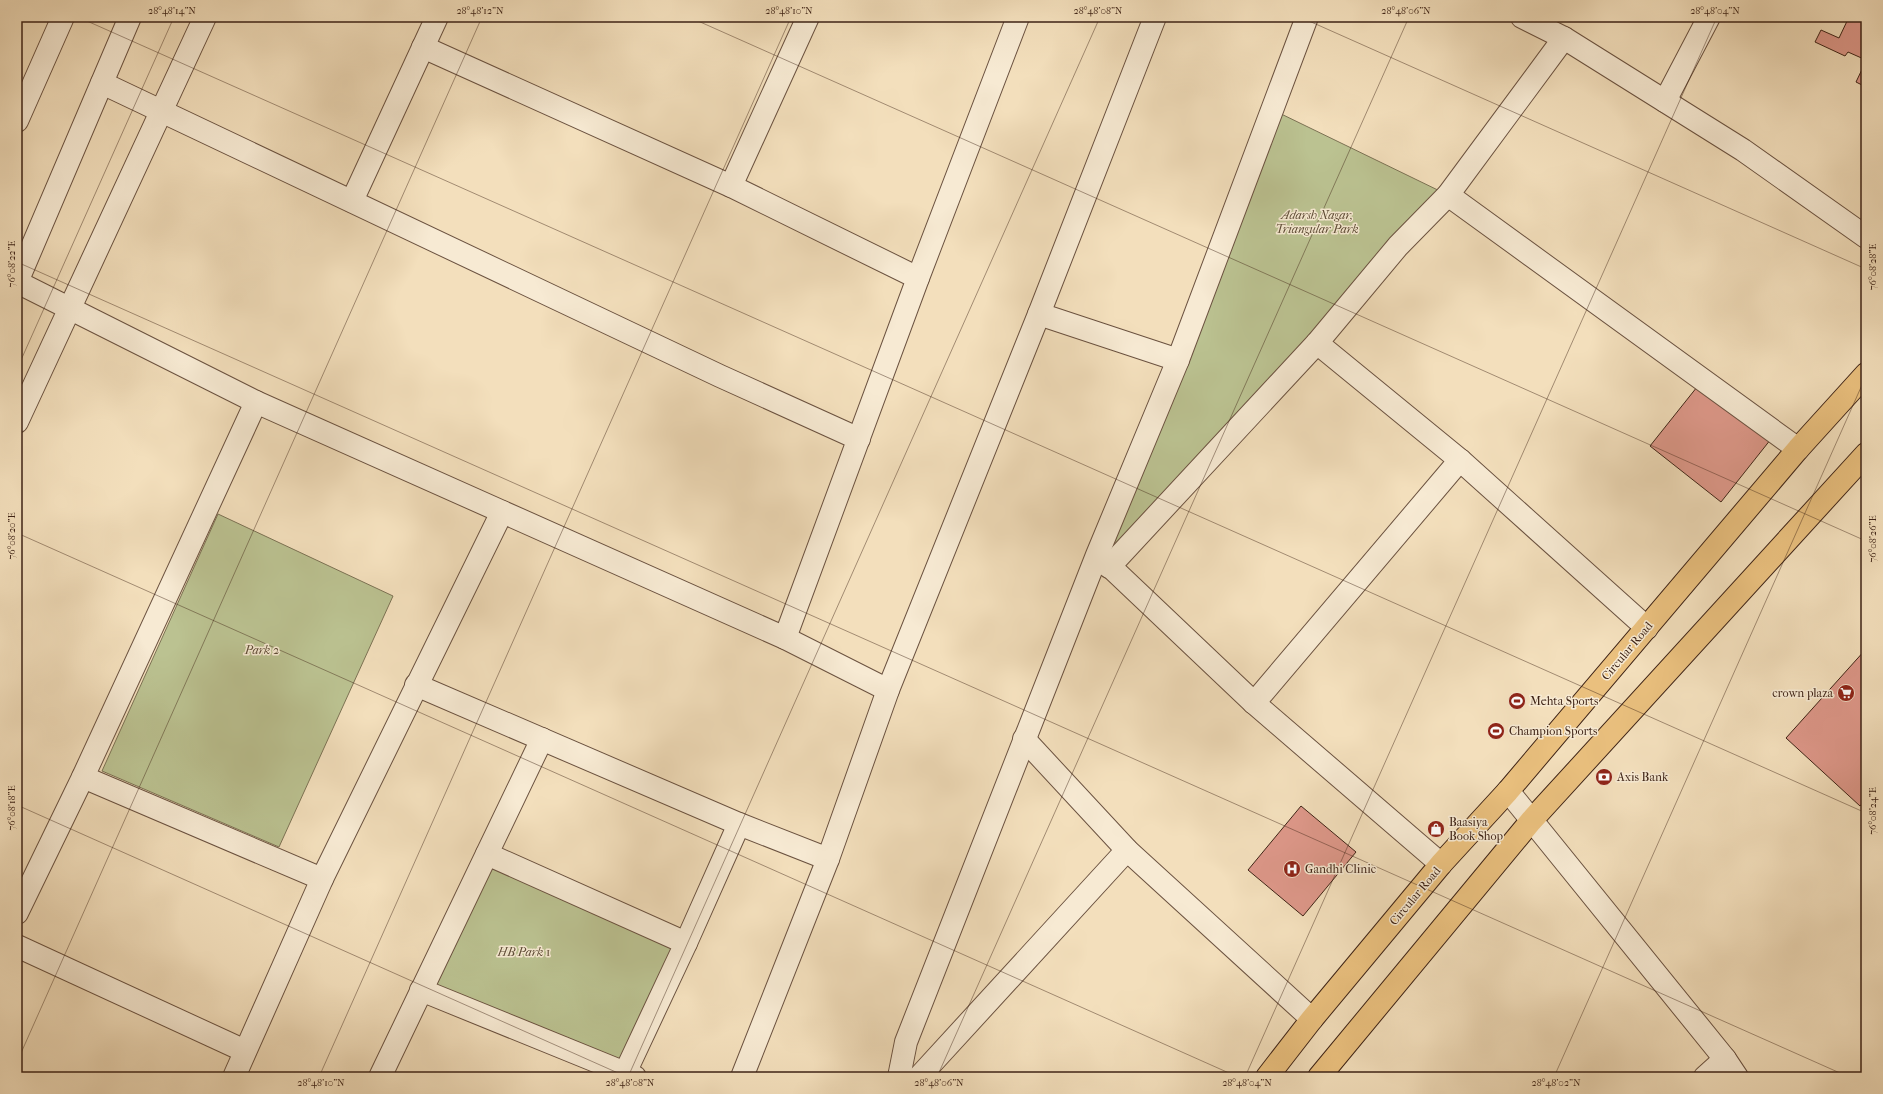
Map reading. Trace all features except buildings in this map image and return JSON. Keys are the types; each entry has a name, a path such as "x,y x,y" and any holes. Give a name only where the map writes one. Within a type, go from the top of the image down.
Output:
{"main road":[{"name":"Circular Road","path":"1267,1077 1312,1019 1441,864 1508,791 1798,449 1866,374"},
{"path":"1319,1077 1531,822 1866,454"}],"street":[{"path":"17,121 63,17"},
{"path":"130,17 17,282 256,402 785,638 888,690"},
{"path":"17,422 205,17"},
{"path":"352,201 437,17"},
{"path":"731,186 808,17"},
{"path":"785,638 918,278 1018,17"},
{"path":"742,1077 828,858 888,690 1039,314 1155,17"},
{"path":"899,1077 906,1042 1024,739 1103,561 1307,17"},
{"path":"1522,17 1564,38 1743,150 1866,237"},
{"path":"1665,101 1710,17"},
{"path":"1103,561 1317,343 1398,246 1448,195 1564,38"},
{"path":"423,47 731,186 918,278"},
{"path":"102,83 720,376 859,439"},
{"path":"1448,195 1798,449"},
{"path":"1039,314 1178,360"},
{"path":"1317,343 1460,460 1647,628"},
{"path":"17,913 83,777 256,402"},
{"path":"1254,702 1460,460"},
{"path":"234,1077 322,879 502,512"},
{"path":"1103,561 1254,702 1441,864"},
{"path":"416,685 738,824 828,858"},
{"path":"380,1077 542,739"},
{"path":"1024,739 1127,850 1312,1019"},
{"path":"83,777 322,879"},
{"path":"1508,791 1531,822 1725,1059 1736,1077"},
{"path":"421,990 630,1075 738,824"},
{"path":"919,1077 1127,850"},
{"path":"487,854 686,943"},
{"path":"17,946 245,1051"},
{"path":"1705,1077 1725,1059"}],"green space":[{"name":"Adarsh Nagar, Triangular Park","path":"1273,110 1448,195 1109,567 1097,555"},
{"name":"Park 2","path":"218,514 393,596 279,847 102,771"},
{"name":"HB Park 1","path":"489,860 677,946 621,1066 428,988"}],"place":[{"name":"crown plaza","path":"1846,693"},
{"name":"Mehta Sports","path":"1517,701"},
{"name":"Champion Sports","path":"1496,731"},
{"name":"Axis Bank","path":"1604,777"},
{"name":"Baasiya Book Shop","path":"1436,829"},
{"name":"Gandhi Clinic","path":"1292,869"}]}
